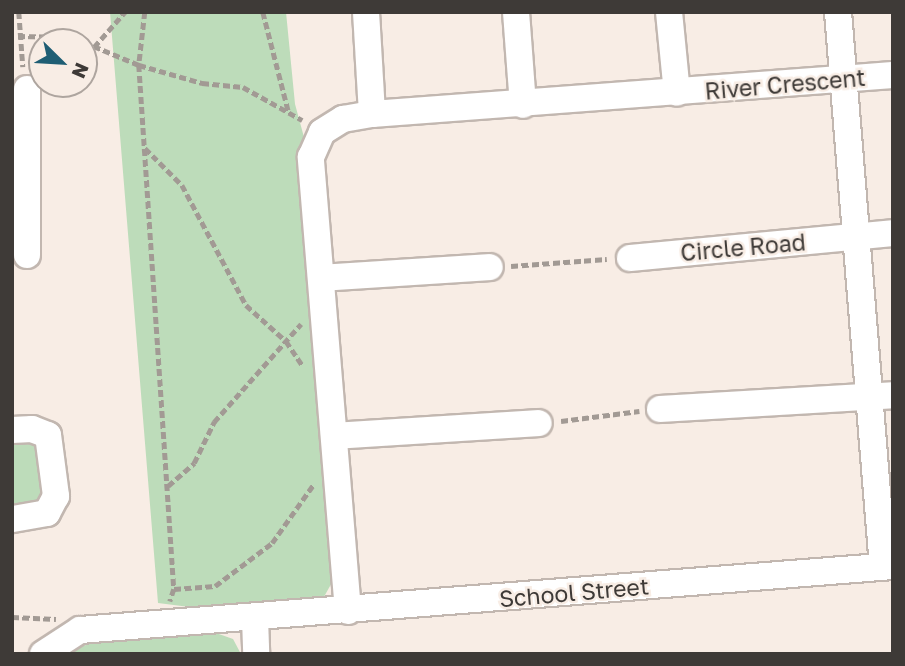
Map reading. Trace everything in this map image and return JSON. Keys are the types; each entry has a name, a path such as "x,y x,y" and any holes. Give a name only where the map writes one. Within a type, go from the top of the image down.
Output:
{"street":[{"path":"366,12 372,114"},
{"path":"516,12 523,105"},
{"name":"River Crescent","path":"669,12 677,93"},
{"path":"838,12 856,236 882,396 888,566"},
{"name":"River Crescent","path":"322,132 343,119 372,114 523,105 893,75"},
{"path":"27,89 18,200 27,255"},
{"path":"322,132 311,157 348,611"},
{"name":"Circle Road","path":"630,258 893,233"},
{"path":"321,278 490,267"},
{"path":"660,409 882,396"},
{"path":"334,436 540,423"},
{"path":"12,430 32,429 48,435 56,496 47,513 12,519"},
{"name":"School Street","path":"43,654 80,630 348,611 888,566"},
{"path":"255,618 256,654"}],"path":[{"path":"19,12 18,36 27,89"},
{"path":"98,42 125,12"},
{"path":"145,12 139,65 174,589 162,624"},
{"path":"263,12 289,113"},
{"path":"18,36 28,36"},
{"path":"98,49 139,65 202,83 243,87 322,132"},
{"path":"145,147 182,185 246,305 286,341 311,377 329,378"},
{"path":"490,267 630,258"},
{"path":"167,487 194,463 214,422 302,324 321,278"},
{"path":"540,423 660,409"},
{"path":"174,589 215,586 272,542 318,473"}],"green space":[{"path":"110,12 286,12 295,104 305,141 335,577 320,604 221,611 158,603"},
{"path":"12,437 42,445 47,496 38,511 12,512"},
{"path":"216,633 233,639 241,654 61,654 100,640"}]}
